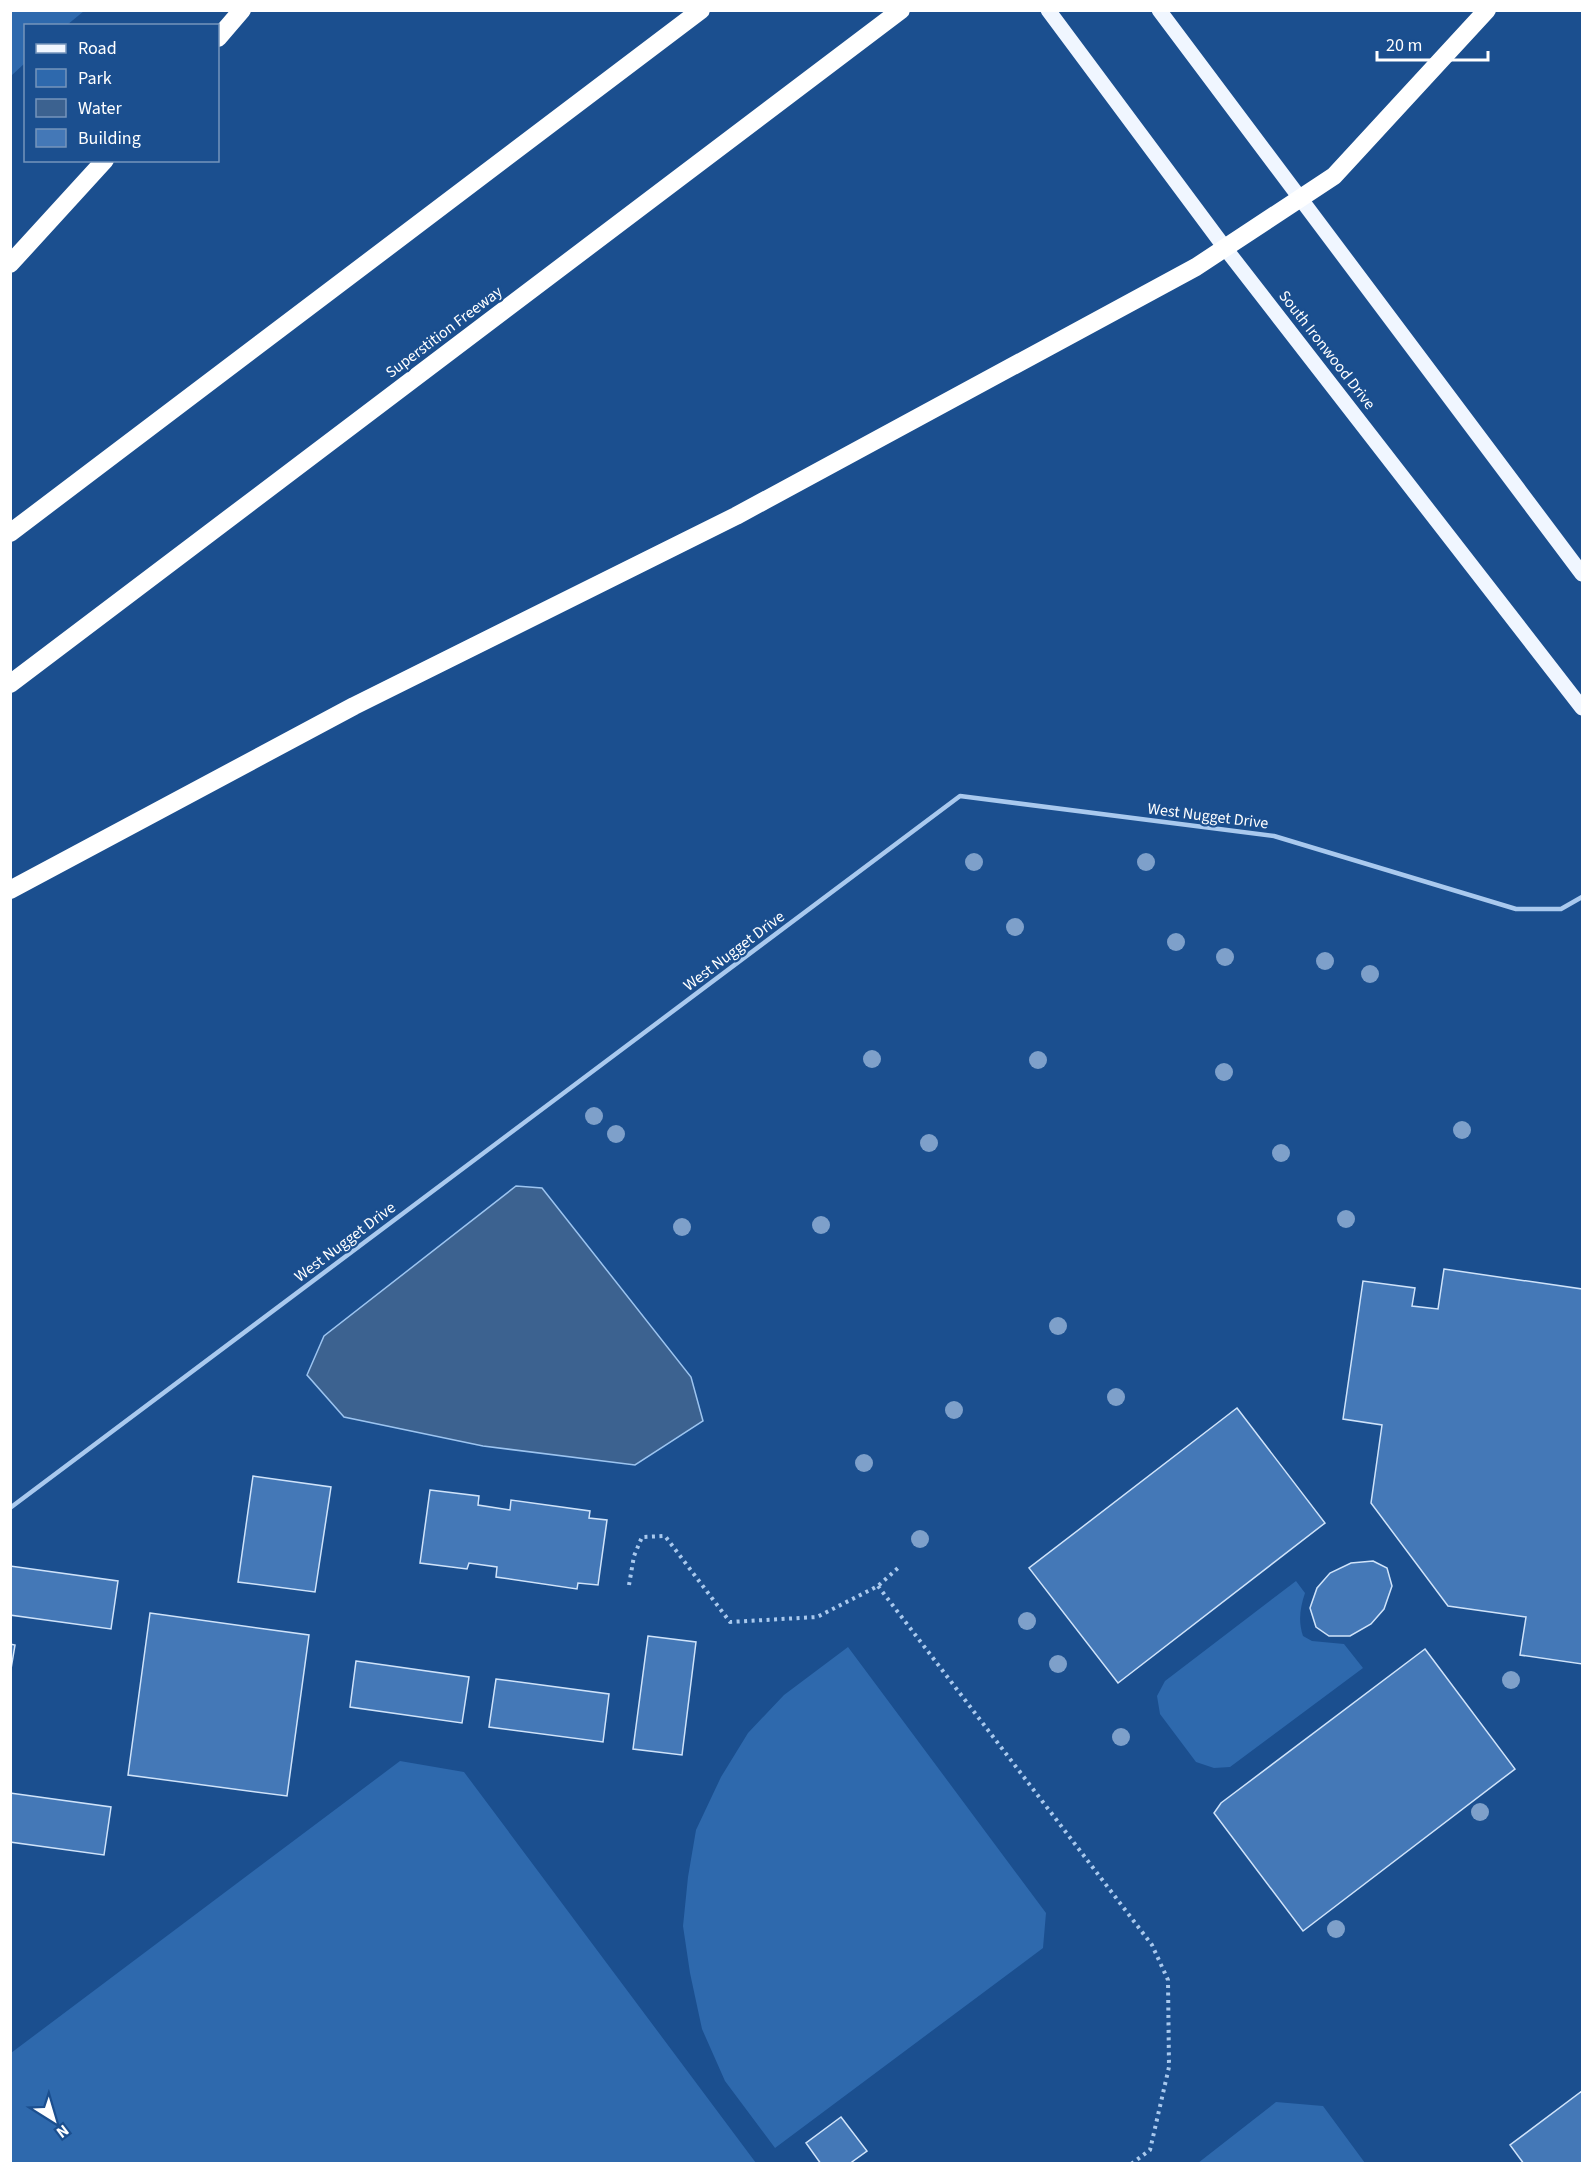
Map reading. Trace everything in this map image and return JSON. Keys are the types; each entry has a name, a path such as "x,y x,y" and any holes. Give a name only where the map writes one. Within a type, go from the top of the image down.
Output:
{"highway":[{"path":"219,37 242,10"},
{"path":"10,533 701,10"},
{"path":"10,890 354,706 736,516 1196,267 1334,176 1487,10"},
{"name":"Superstition Freeway","path":"10,684 900,11"},
{"path":"10,264 103,162"}],"main road":[{"name":"South Ironwood Drive","path":"1048,10 1226,248 1582,708"},
{"path":"1159,10 1582,573"}],"lane":[{"name":"West Nugget Drive","path":"10,1508 960,796 1274,836 1515,909 1561,909 1582,897"}],"path":[{"path":"629,1584 634,1556 642,1537 665,1536 729,1622 817,1617 878,1586 899,1567"},
{"path":"878,1586 1152,1945 1168,1980 1169,2067 1150,2150 1131,2163"}],"green space":[{"path":"11,10 84,10 68,24 24,24 24,64 11,76"},
{"path":"1296,1581 1305,1593 1300,1614 1303,1636 1312,1641 1344,1644 1363,1668 1230,1767 1214,1768 1196,1762 1160,1714 1157,1696 1165,1681"},
{"path":"848,1647 1046,1913 1043,1948 775,2148 725,2081 702,2029 683,1926 688,1877 696,1830 721,1777 748,1733 784,1695"},
{"path":"400,1761 464,1772 756,2163 11,2163 11,2053"},
{"path":"1276,2102 1323,2106 1365,2163 1198,2163"}],"water":[{"path":"516,1186 542,1188 691,1377 703,1421 635,1465 483,1446 344,1417 307,1375 324,1336"}],"building":[{"path":"1444,1269 1582,1289 1582,1664 1520,1655 1526,1617 1448,1606 1371,1503 1382,1425 1343,1419 1363,1281 1415,1288 1412,1306 1438,1309"},
{"path":"1237,1408 1325,1523 1118,1683 1029,1568"},
{"path":"253,1476 331,1487 315,1592 238,1582"},
{"path":"430,1490 479,1496 478,1505 510,1510 511,1500 590,1511 589,1518 607,1520 598,1585 578,1583 577,1589 496,1577 497,1567 469,1563 467,1569 420,1563"},
{"path":"1373,1561 1387,1568 1392,1586 1384,1609 1371,1624 1350,1636 1329,1636 1316,1627 1310,1608 1317,1588 1330,1573 1351,1563"},
{"path":"10,1566 118,1581 111,1629 10,1615"},
{"path":"150,1613 309,1635 287,1796 128,1775"},
{"path":"648,1636 696,1642 682,1755 633,1749"},
{"path":"10,1644 15,1645 10,1675"},
{"path":"1425,1649 1515,1769 1303,1931 1214,1813 1221,1803"},
{"path":"356,1661 469,1677 462,1723 350,1707"},
{"path":"496,1679 609,1694 603,1742 489,1727"},
{"path":"10,1793 111,1807 104,1855 10,1842"},
{"path":"1582,2091 1582,2164 1524,2164 1510,2145"},
{"path":"841,2117 867,2151 849,2164 821,2164 806,2143"}]}
